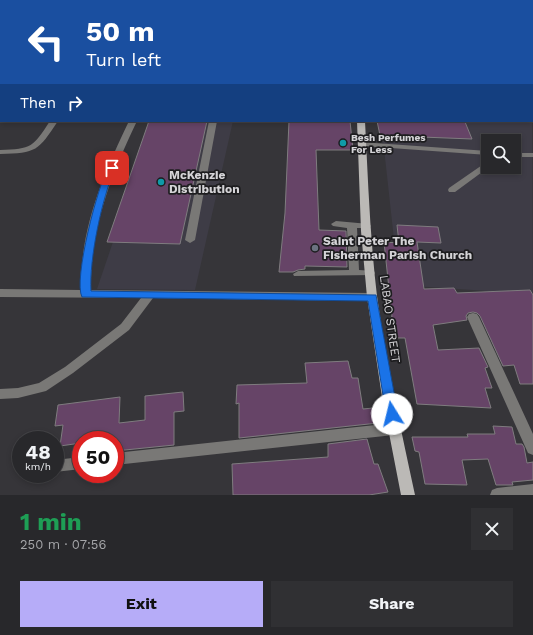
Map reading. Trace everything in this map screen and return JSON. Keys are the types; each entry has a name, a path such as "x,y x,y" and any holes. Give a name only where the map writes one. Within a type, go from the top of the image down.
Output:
{"main road":[{"name":"LABAO STREET","path":"361,122 366,226 372,297 394,429 408,495"}],"street":[{"path":"0,152 27,152 33,150 53,122"},
{"path":"86,294 85,275 92,233 106,179 133,122"},
{"path":"190,240 213,122"},
{"path":"363,144 481,152"},
{"path":"521,155 533,156"},
{"path":"452,190 481,169"},
{"path":"336,224 366,226"},
{"path":"352,225 354,272"},
{"path":"298,274 354,272 370,273"},
{"path":"0,293 148,296 372,297"},
{"path":"0,394 18,393 42,387 69,370 125,326 148,296"},
{"path":"473,317 533,449"},
{"path":"124,458 394,429"},
{"path":"496,495 533,491"}],"shaded area":[{"path":"154,122 233,122 195,290 97,289"},
{"path":"381,122 532,122 533,294 399,285"}],"building":[{"name":"McKenzie Distribution","path":"149,122 207,122 180,244 107,242"},
{"path":"289,122 350,122 353,150 316,150 319,230 346,231 347,267 305,266 305,269 293,272 279,272 285,213"},
{"path":"377,122 465,122 472,139 396,136 397,140 381,140"},
{"path":"397,225 438,227 441,243 417,242 424,289 454,288 457,293 530,290 533,295 533,384 520,384 514,365 503,366 480,316 473,312 468,313 466,316 467,320 433,325 438,350 479,348 488,367 485,368 492,388 485,388 491,408 417,404 405,338 398,338 391,317 384,242 399,243"},
{"path":"348,361 352,378 358,378 363,409 373,408 378,423 239,438 239,403 236,404 237,385 307,383 305,363"},
{"path":"183,392 184,411 174,412 174,445 124,450 124,431 72,431 72,444 64,445 63,425 55,426 58,405 120,397 119,423 145,420 145,396"},
{"path":"493,426 512,427 516,444 522,444 524,447 527,463 533,462 533,480 512,482 513,485 496,485 488,459 462,460 467,485 425,484 419,452 415,451 412,437 468,437 467,434 495,434"},
{"path":"367,439 374,464 378,464 388,492 369,495 233,495 232,464 328,457 328,444"}],"place":[{"name":"Besh Perfumes For Less","path":"343,143"},
{"name":"McKenzie Distribution","path":"161,182"},
{"name":"Saint Peter The Fisherman Parish Church","path":"315,248"}],"route":[{"path":"112,168 106,179 92,233 85,275 86,294 148,296 372,297 392,414"}]}
